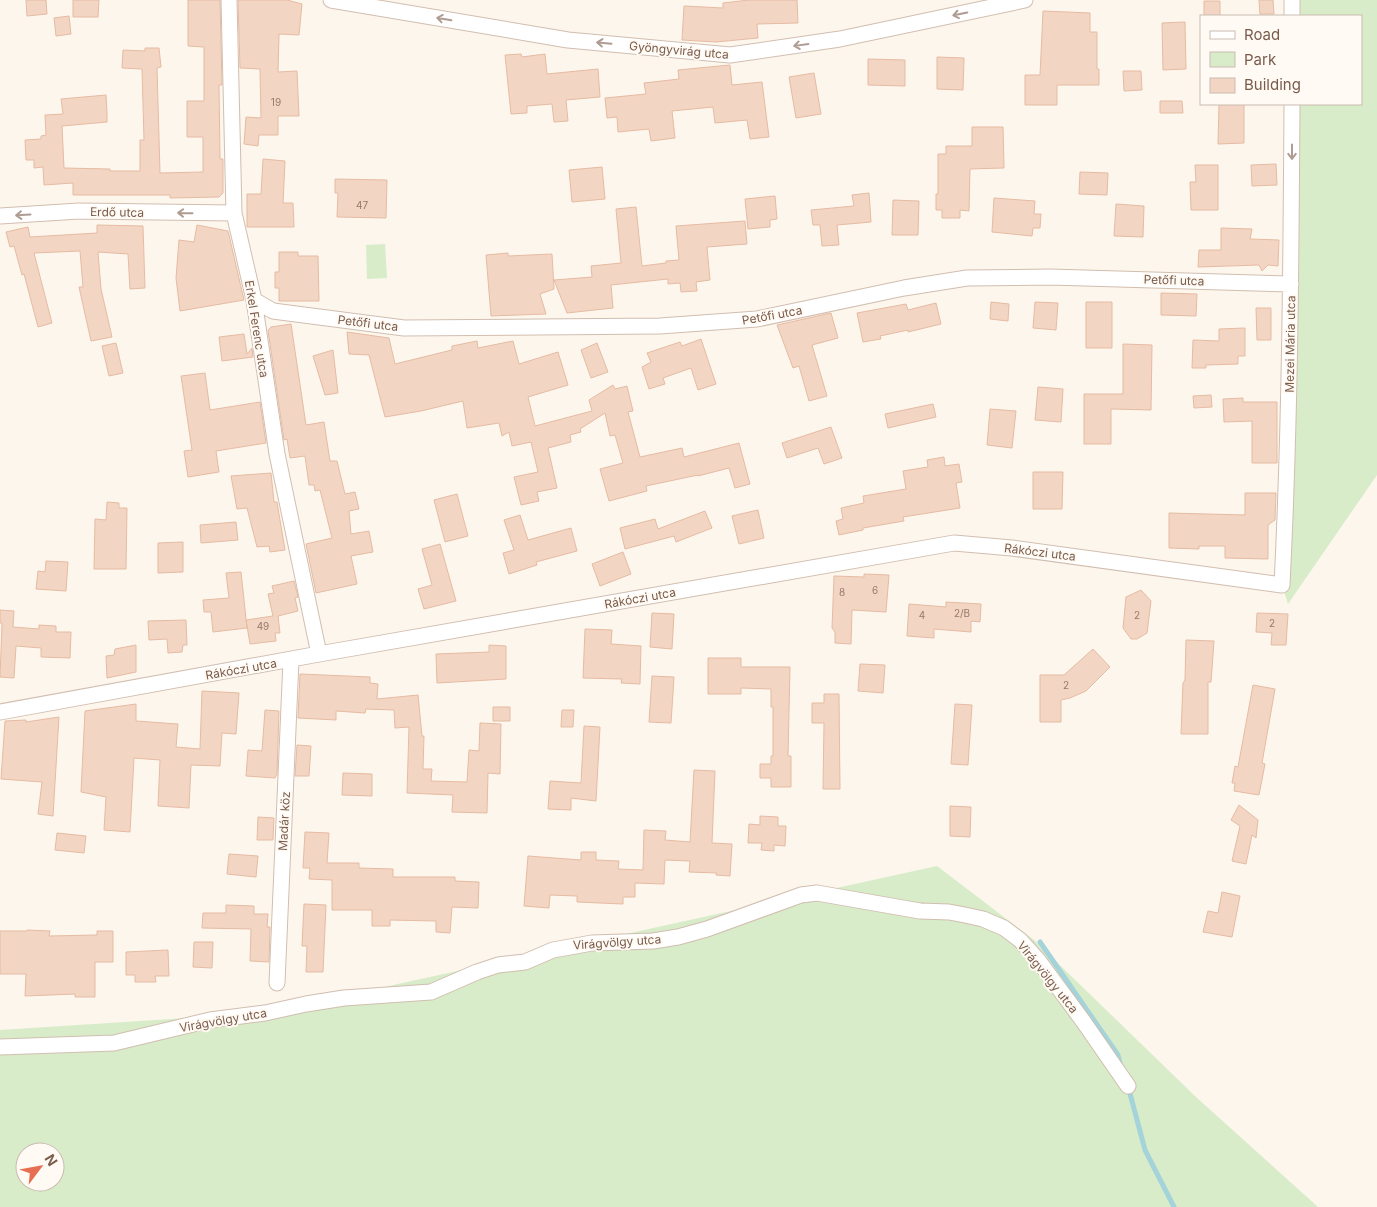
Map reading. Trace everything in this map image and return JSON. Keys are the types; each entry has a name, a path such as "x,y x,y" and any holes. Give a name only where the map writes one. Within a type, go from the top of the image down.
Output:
{"street":[{"name":"Erkel Ferenc utca","path":"228,0 234,213 254,300 277,454 319,654"},
{"name":"Gyöngyvirág utca","path":"331,0 568,40 730,55 840,39 1025,0"},
{"path":"1292,0 1292,15"},
{"name":"Mezei Mária utca","path":"1282,585 1288,476 1292,105"},
{"name":"Erdő utca","path":"0,216 79,211 234,213"},
{"name":"Petőfi utca","path":"254,300 272,311 404,328 660,326 757,319 904,288 967,278 1050,277 1291,284"},
{"name":"Rákóczi utca","path":"0,712 954,543 1012,548 1282,585"},
{"name":"Madár köz","path":"277,982 291,660"},
{"name":"Virágvölgy utca","path":"0,1047 114,1043 210,1020 266,1013 306,1004 361,997 431,992 498,965 526,962 552,950 592,943 678,937 707,929 801,895 817,894 920,911 949,912 983,918 1004,928 1020,940 1038,960 1128,1086"}],"green space":[{"path":"1292,0 1377,0 1377,475 1288,604 1282,585 1292,105 1362,105 1362,15 1292,15"},
{"path":"385,244 387,278 367,279 366,245"},
{"path":"937,866 1034,940 1196,1097 1318,1207 0,1207 0,1030 265,1013"}],"building":[{"path":"26,0 46,0 47,14 27,16"},
{"path":"73,0 99,0 98,17 73,17"},
{"path":"188,0 220,0 222,85 219,85 220,159 223,159 223,193 219,197 170,198 170,195 73,195 73,183 44,185 43,167 34,168 34,160 26,160 25,140 41,139 41,136 46,135 45,115 63,114 61,99 106,95 107,113 107,122 62,126 64,168 140,171 140,140 144,140 142,69 122,68 123,50 145,51 145,48 159,48 161,67 157,68 160,173 203,172 203,137 187,137 187,101 204,101 204,47 188,46"},
{"path":"238,0 287,0 302,4 299,35 279,34 278,72 297,71 299,116 278,116 278,135 259,135 258,146 244,144 246,117 261,118 260,69 240,68"},
{"path":"749,0 797,0 798,23 757,24 758,38 716,42 682,40 684,6 723,8 723,3"},
{"path":"1259,0 1273,0 1274,14 1260,14"},
{"path":"1204,1 1220,1 1220,15 1204,15"},
{"path":"1043,11 1090,13 1090,32 1097,32 1099,85 1057,85 1057,105 1025,105 1025,75 1040,75"},
{"path":"69,16 71,34 56,36 54,18"},
{"path":"1185,22 1186,69 1163,70 1162,23"},
{"path":"521,54 522,57 545,54 547,74 598,69 600,97 566,100 568,121 554,122 552,104 527,106 527,113 511,114 505,55"},
{"path":"937,57 964,58 963,90 937,89"},
{"path":"868,59 905,60 905,86 868,85"},
{"path":"730,65 732,85 762,82 769,137 750,139 747,120 715,123 713,107 672,111 675,138 651,141 649,129 618,132 617,117 607,118 605,98 646,94 644,83 679,79 678,70"},
{"path":"1123,71 1141,71 1142,90 1124,91"},
{"path":"814,73 821,114 796,118 789,77"},
{"path":"1160,101 1182,101 1183,113 1160,113"},
{"path":"1219,105 1244,105 1244,143 1218,144"},
{"path":"972,127 1003,127 1004,168 970,169 969,211 960,210 960,218 942,218 942,210 936,210 938,154 946,154 946,146 972,146"},
{"path":"263,159 285,161 283,203 293,203 294,227 247,227 247,194 261,194"},
{"path":"1276,164 1277,185 1252,186 1251,165"},
{"path":"1195,165 1218,165 1218,210 1191,210 1190,182 1196,182"},
{"path":"602,167 605,199 572,202 569,170"},
{"path":"1080,172 1108,173 1107,195 1079,194"},
{"path":"335,179 387,180 386,218 337,217 338,193 335,193"},
{"path":"869,193 871,222 837,225 839,245 822,246 820,225 813,225 811,210 854,206 852,195"},
{"path":"775,196 777,219 770,220 770,227 748,229 745,199"},
{"path":"994,198 1035,201 1034,214 1041,214 1040,228 1033,228 1032,236 992,232"},
{"path":"893,200 919,201 918,235 892,235"},
{"path":"1116,204 1144,206 1143,237 1114,236"},
{"path":"636,207 642,266 679,260 676,226 745,221 747,244 707,247 710,280 696,282 697,291 681,292 680,283 668,284 668,279 611,285 613,308 567,313 554,280 592,277 591,266 621,263 616,209"},
{"path":"97,225 143,226 145,288 130,289 128,254 98,252 101,289 112,337 91,341 79,287 83,287 80,251 34,253 52,323 38,327 24,274 22,275 14,246 10,247 6,232 28,227 30,237 97,233"},
{"path":"197,225 228,231 244,300 180,311 176,278 179,240 194,242"},
{"path":"1221,228 1252,229 1250,239 1279,240 1278,266 1268,265 1262,271 1259,265 1198,267 1199,250 1221,250"},
{"path":"279,252 298,252 298,256 318,256 319,301 279,301 279,288 275,288 275,272 279,272"},
{"path":"508,253 508,256 552,254 554,289 540,294 546,314 491,316 486,255"},
{"path":"1161,293 1197,294 1196,316 1161,315"},
{"path":"991,302 1009,304 1008,321 990,319"},
{"path":"1035,302 1058,303 1056,330 1033,328"},
{"path":"1086,302 1112,302 1112,348 1086,348"},
{"path":"936,303 941,324 880,336 881,339 863,342 857,313 906,304 908,310"},
{"path":"1256,308 1271,308 1271,340 1257,340"},
{"path":"831,313 838,338 812,345 827,396 809,401 799,366 793,368 777,325"},
{"path":"291,324 306,425 324,422 330,461 337,461 345,494 355,492 359,509 349,511 351,534 369,531 373,552 351,556 357,584 316,593 306,544 332,538 320,490 315,491 314,485 309,485 305,456 290,458 287,439 284,440 268,330 271,327"},
{"path":"1245,328 1245,356 1238,356 1238,364 1206,365 1206,368 1192,368 1193,340 1219,341 1219,329"},
{"path":"347,332 389,338 395,364 452,350 452,346 477,341 478,348 513,341 519,364 558,352 568,385 528,397 535,426 592,411 589,400 613,385 615,389 627,386 633,411 628,412 640,457 682,448 684,457 739,443 750,484 735,488 729,468 646,486 647,491 609,501 600,469 623,463 615,435 610,436 605,413 580,429 581,432 570,435 571,442 548,448 557,488 537,492 539,501 521,505 514,477 538,472 531,442 512,446 509,432 502,436 499,423 467,428 463,401 385,417 369,355 349,354"},
{"path":"244,334 247,354 252,348 253,357 222,361 219,337"},
{"path":"701,339 716,384 698,390 691,368 663,378 665,384 649,389 642,367 651,362 647,353 680,342 682,346"},
{"path":"116,343 123,373 109,376 102,346"},
{"path":"597,343 608,372 591,378 581,350"},
{"path":"1123,344 1152,345 1151,410 1111,409 1111,444 1084,444 1084,394 1123,394"},
{"path":"333,350 338,393 325,395 313,356"},
{"path":"205,373 210,410 260,402 266,443 216,451 219,472 188,477 184,451 192,450 181,376"},
{"path":"1038,387 1063,389 1061,422 1035,420"},
{"path":"1211,395 1212,407 1194,408 1193,396"},
{"path":"1243,398 1243,402 1277,402 1277,463 1252,463 1252,421 1224,422 1223,399"},
{"path":"933,404 936,417 888,428 885,414"},
{"path":"990,409 1016,411 1012,448 987,445"},
{"path":"831,427 842,458 824,464 818,448 787,458 782,443"},
{"path":"944,457 945,466 959,464 962,482 956,483 960,508 903,517 904,521 863,528 863,530 839,535 836,521 843,519 841,508 864,503 863,496 906,489 903,471 928,467 927,460"},
{"path":"1033,472 1063,472 1062,509 1033,509"},
{"path":"271,473 274,502 277,502 285,550 270,552 269,546 257,547 247,508 237,509 231,476"},
{"path":"1245,493 1276,493 1275,520 1268,525 1268,559 1225,558 1225,546 1199,546 1199,549 1169,548 1169,513 1245,515"},
{"path":"457,494 468,536 445,542 434,500"},
{"path":"107,502 119,503 119,508 127,508 126,569 94,569 95,519 106,520"},
{"path":"758,510 764,538 739,544 732,516"},
{"path":"705,511 712,528 676,542 674,536 625,549 620,528 655,519 658,529"},
{"path":"520,515 528,540 571,528 577,551 536,562 537,565 509,574 503,553 514,550 504,520"},
{"path":"236,522 238,540 201,543 200,525"},
{"path":"183,542 183,572 158,573 158,543"},
{"path":"440,544 456,601 424,609 418,589 432,585 422,549"},
{"path":"623,552 631,574 600,586 592,564"},
{"path":"46,561 68,562 66,591 36,589 38,571 45,572"},
{"path":"241,572 247,628 213,632 211,612 204,612 203,600 229,598 226,573"},
{"path":"864,574 889,575 886,612 852,610 851,644 835,643 835,632 832,628 834,576 864,577"},
{"path":"294,581 298,597 295,598 298,611 278,616 280,633 275,633 276,641 250,644 246,620 273,616 268,594 274,593 272,586"},
{"path":"1141,590 1151,601 1147,633 1137,639 1131,639 1123,628 1126,597"},
{"path":"946,602 981,604 980,622 971,621 971,632 934,629 934,638 907,636 909,604 946,607"},
{"path":"0,610 14,611 13,627 39,629 39,625 56,626 56,632 71,632 70,658 41,657 41,648 16,646 14,678 0,677 2,623 0,623"},
{"path":"652,613 674,614 672,649 650,647"},
{"path":"1257,613 1288,614 1286,645 1271,645 1272,633 1256,632"},
{"path":"186,620 187,645 183,645 182,652 168,653 167,639 149,640 148,621"},
{"path":"585,629 612,630 611,644 641,646 640,684 621,683 622,679 583,678"},
{"path":"1186,640 1214,641 1211,682 1208,682 1208,734 1181,734"},
{"path":"136,645 136,672 107,678 106,656 114,655 115,649"},
{"path":"489,645 506,646 506,679 437,683 436,654 489,652"},
{"path":"1093,649 1110,667 1086,691 1061,700 1061,722 1040,722 1040,675 1064,675"},
{"path":"708,658 741,658 741,667 790,667 788,756 791,756 791,787 771,787 771,778 760,778 760,764 771,764 771,756 773,756 771,689 741,688 741,694 708,694"},
{"path":"860,664 885,665 883,693 858,691"},
{"path":"300,674 370,677 370,683 378,684 377,699 418,695 422,736 424,736 423,769 432,769 431,781 467,782 469,750 479,751 480,723 501,724 500,774 488,773 487,813 452,812 453,795 407,793 409,727 395,728 394,710 366,709 365,713 336,711 336,720 298,718"},
{"path":"652,676 674,677 671,723 649,722"},
{"path":"1253,685 1275,689 1262,763 1265,764 1259,795 1234,791 1235,783 1232,783 1235,766 1238,767"},
{"path":"202,691 239,693 236,734 222,733 220,766 191,765 189,808 158,806 160,760 134,758 130,832 104,830 106,797 81,792 85,711 136,704 136,721 178,724 176,747 200,749"},
{"path":"824,694 839,694 840,789 823,789 824,723 812,723 812,703 824,703"},
{"path":"955,704 972,705 968,765 951,764"},
{"path":"493,707 510,707 510,721 493,721"},
{"path":"265,710 279,711 277,774 275,778 246,776 248,750 262,751"},
{"path":"562,710 574,710 573,727 561,727"},
{"path":"59,717 53,816 38,814 42,782 1,779 5,721 26,720 26,722"},
{"path":"584,726 600,727 596,801 571,798 571,810 548,809 550,781 581,783"},
{"path":"297,745 311,746 309,776 295,776"},
{"path":"694,770 715,771 712,843 732,844 730,876 716,875 717,873 689,872 690,861 665,860 664,884 635,883 635,897 623,897 623,904 577,902 577,896 550,895 549,908 524,906 528,856 581,860 581,852 596,852 596,860 619,861 618,869 643,870 644,830 666,831 665,840 690,842"},
{"path":"343,773 372,774 372,796 342,795"},
{"path":"1239,805 1258,820 1256,838 1252,835 1246,864 1232,861 1240,826 1231,820"},
{"path":"950,806 971,807 970,837 950,836"},
{"path":"760,816 778,817 778,826 786,826 785,846 774,845 774,851 761,850 762,843 748,843 749,824 760,825"},
{"path":"258,817 274,818 273,840 257,840"},
{"path":"305,832 329,833 327,863 359,863 359,868 393,869 393,877 455,877 455,881 479,882 478,908 452,907 450,933 436,932 436,921 390,920 390,926 372,926 372,910 332,910 332,880 309,879 310,868 303,868"},
{"path":"57,833 86,836 84,853 55,850"},
{"path":"229,854 258,856 256,877 227,874"},
{"path":"1222,892 1240,896 1232,937 1203,932 1208,911 1218,913"},
{"path":"304,904 326,905 323,972 306,972 307,946 302,946"},
{"path":"226,905 254,906 254,914 268,914 267,927 270,927 269,962 250,961 251,929 202,928 203,913 226,913"},
{"path":"0,931 50,931 49,936 97,935 97,931 113,931 113,962 95,962 95,997 75,997 75,994 25,996 26,974 0,974"},
{"path":"194,942 213,942 212,968 193,967"},
{"path":"168,950 169,976 155,976 156,982 135,982 135,975 126,975 126,952"}],"waterway":[{"path":"1040,942 1118,1055 1121,1067"},
{"path":"1128,1086 1145,1150 1174,1207"}]}
